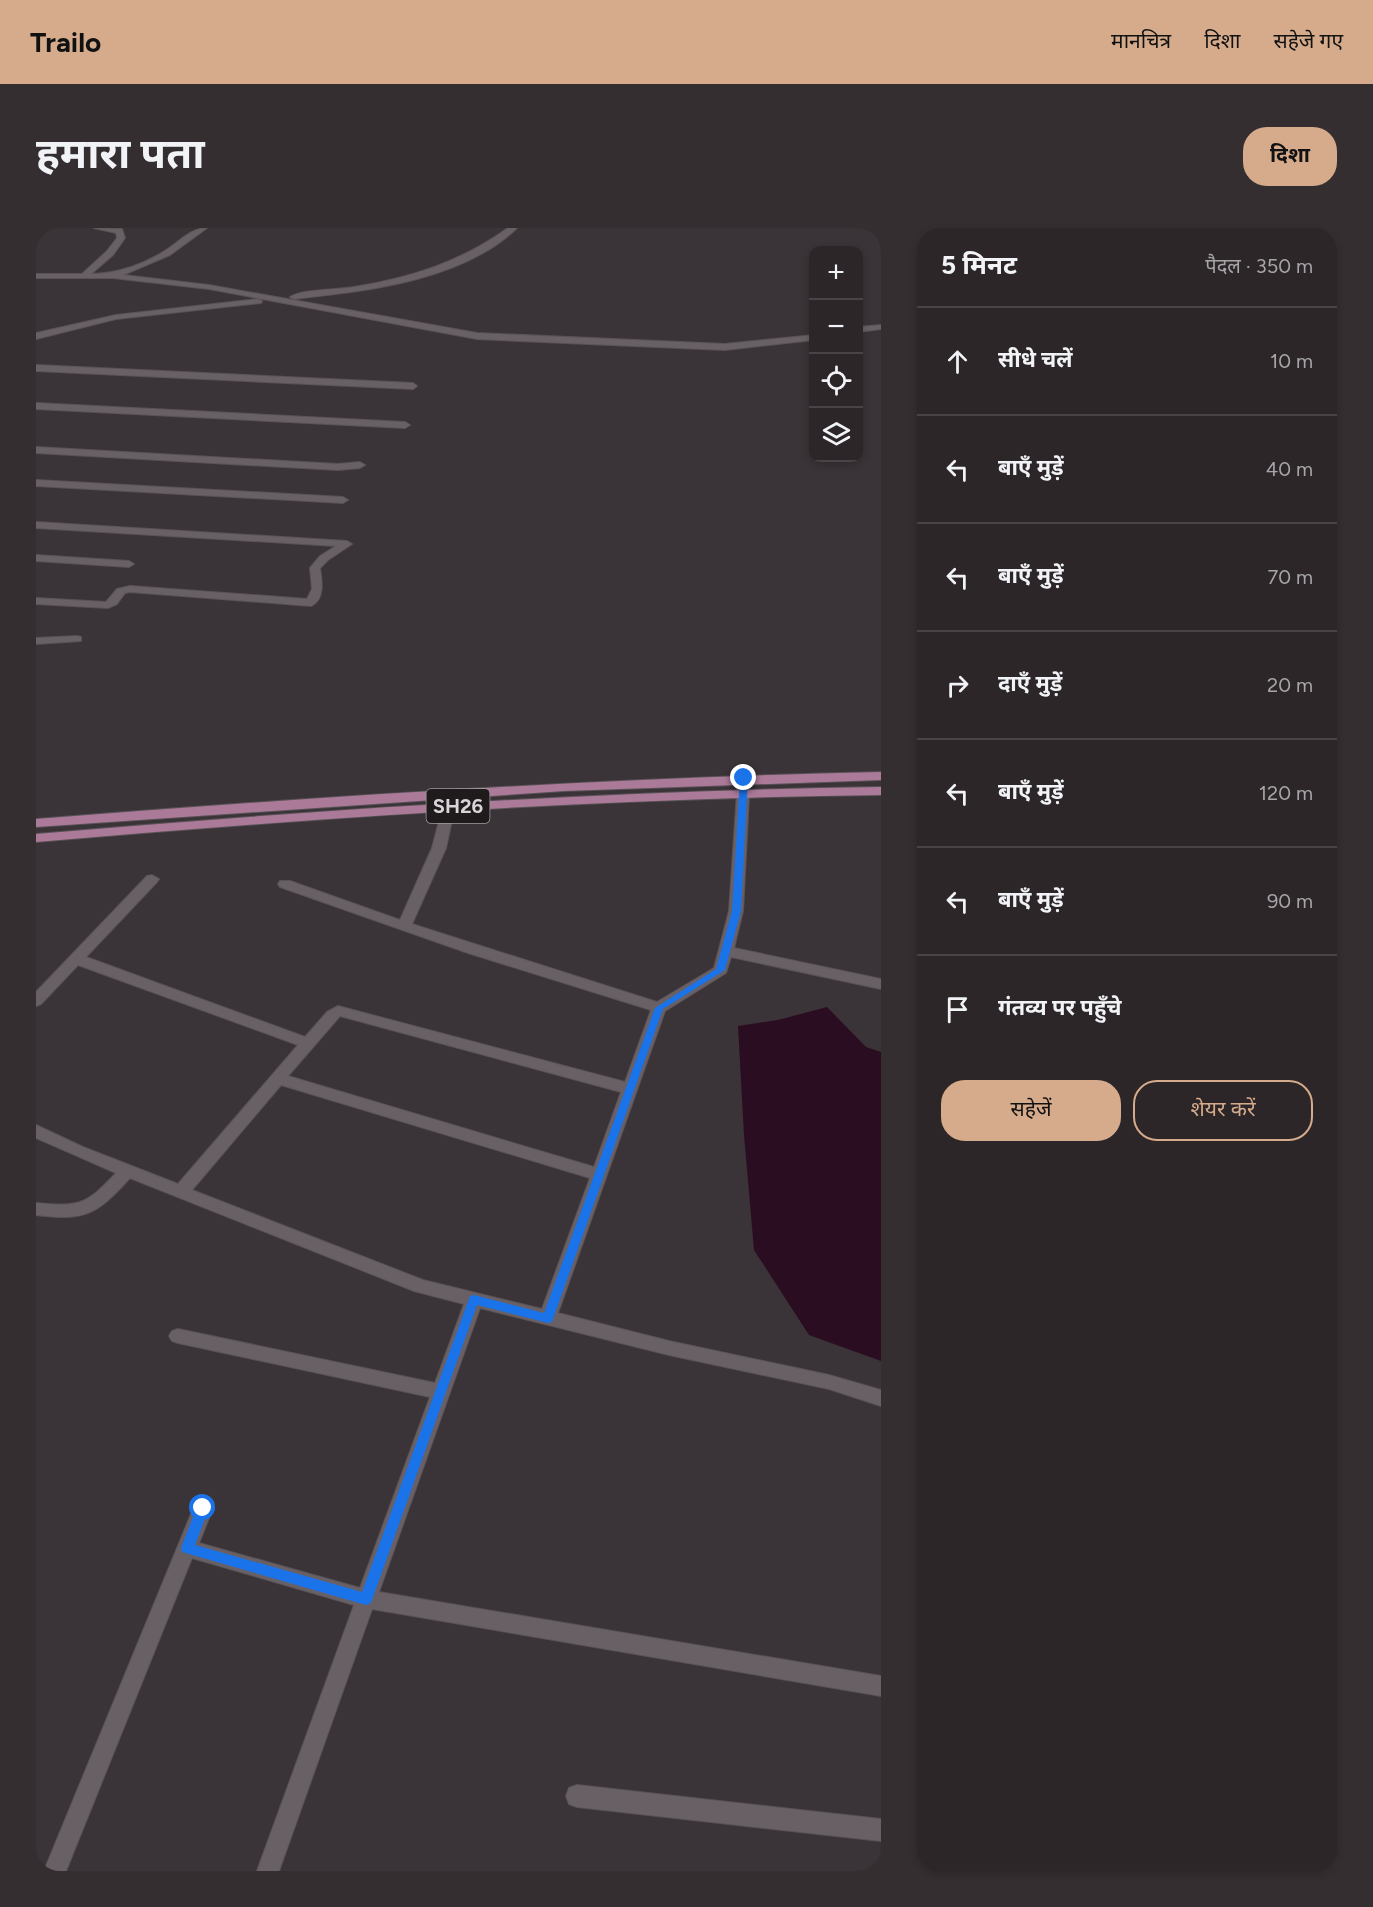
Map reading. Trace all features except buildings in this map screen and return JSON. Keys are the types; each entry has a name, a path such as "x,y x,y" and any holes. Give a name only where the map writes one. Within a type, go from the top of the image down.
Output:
{"main road":[{"name":"SH26","path":"36,838 250,819 881,777"},
{"name":"SH26","path":"36,823 592,784 744,785 881,791"}],"street":[{"path":"85,275 110,253 121,238 119,231 104,228"},
{"path":"113,276 172,250 203,228"},
{"path":"36,336 116,317 319,294 429,273 469,258 490,247 513,228"},
{"path":"36,276 113,276 209,287 477,336 725,347 809,336"},
{"path":"863,329 881,327"},
{"path":"36,368 413,386"},
{"path":"36,406 405,425"},
{"path":"36,450 338,467 360,465"},
{"path":"36,483 343,500"},
{"path":"36,525 347,544 324,558 315,568 317,589 311,603 130,589 121,591 108,605 36,601"},
{"path":"36,558 129,564"},
{"path":"36,640 76,639"},
{"path":"548,1319 659,1008 721,970 736,911 744,785"},
{"path":"404,926 440,849 449,807"},
{"path":"36,1001 152,879"},
{"path":"285,884 472,950 659,1008"},
{"path":"726,951 881,984"},
{"path":"76,959 308,1043"},
{"path":"181,1192 332,1015 341,1011 630,1089"},
{"path":"277,1078 599,1175"},
{"path":"36,1131 77,1151 420,1286 669,1348 829,1382 881,1398"},
{"path":"36,1209 66,1213 79,1212 100,1200 128,1170"},
{"path":"268,1871 474,1299"},
{"path":"178,1336 440,1392"},
{"path":"55,1871 203,1508"},
{"path":"187,1548 366,1599 881,1686"},
{"path":"577,1796 881,1830"}],"shaded area":[{"path":"827,1007 866,1047 881,1052 881,1361 809,1335 754,1250 738,1026 778,1020"}],"route":[{"path":"203,1508 187,1548 366,1599 474,1299 548,1319 659,1008 721,970 736,911 744,778"}]}
